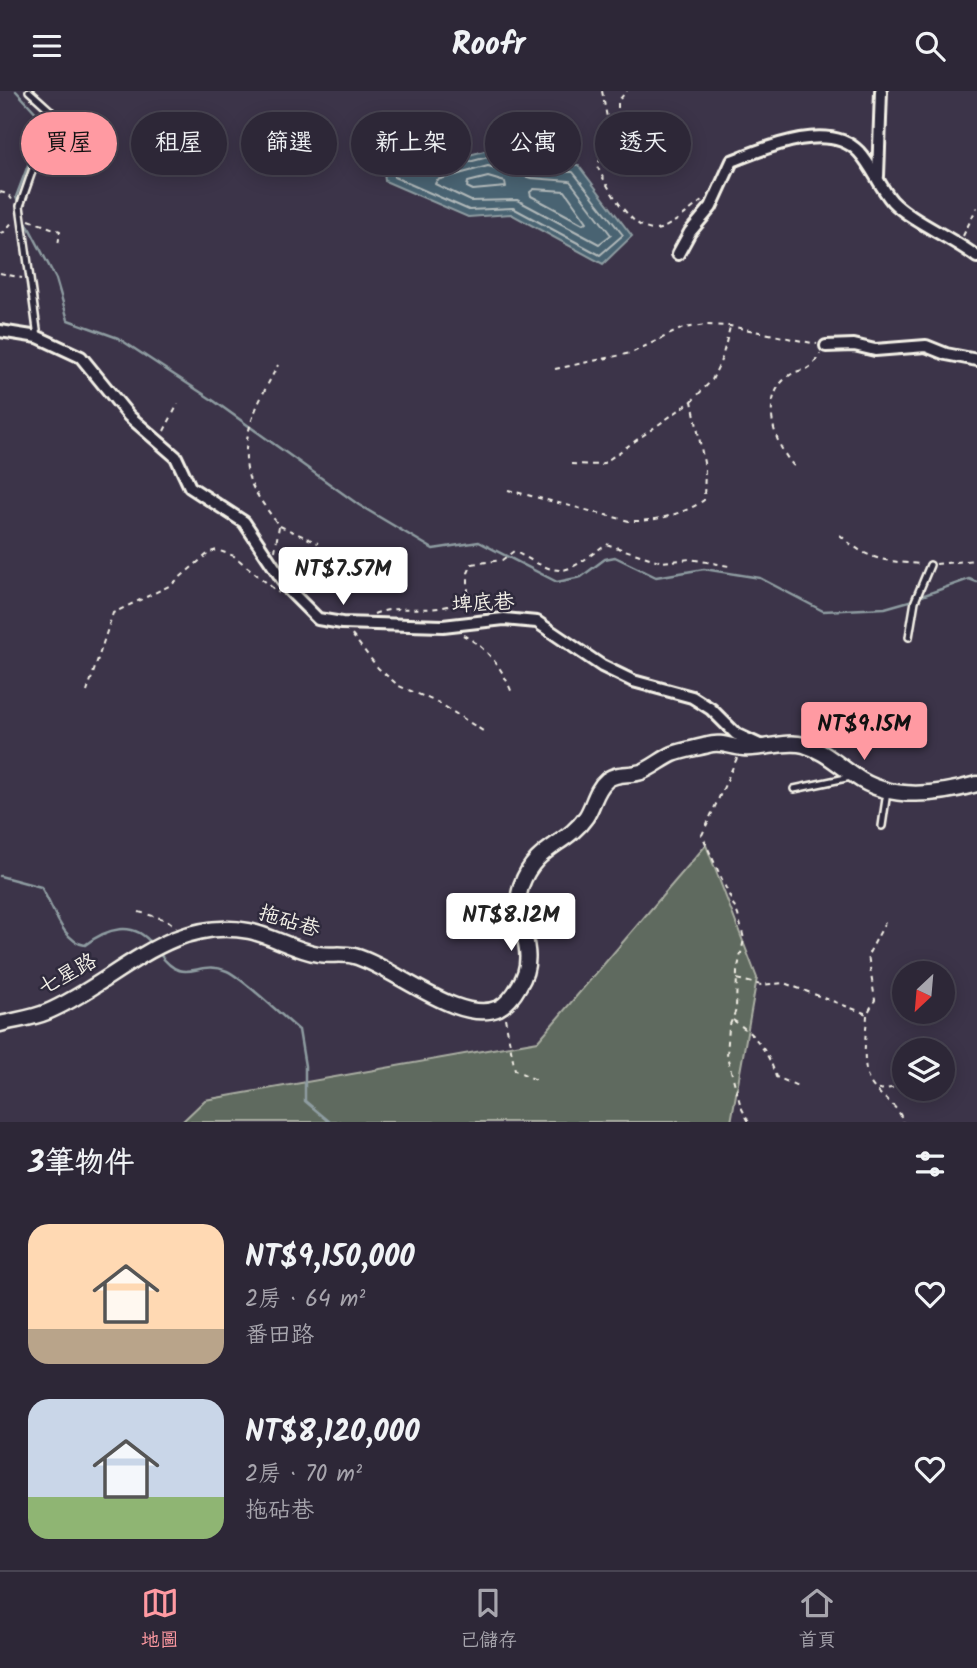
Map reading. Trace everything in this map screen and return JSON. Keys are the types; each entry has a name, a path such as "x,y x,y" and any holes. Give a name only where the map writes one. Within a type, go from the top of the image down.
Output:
{"street":[{"path":"878,176 881,91"},
{"path":"678,254 690,232 711,208 732,161 794,138 836,139 857,149 878,176 892,201 960,243 977,257"},
{"name":"埤底巷","path":"0,331 38,337 81,357 112,398 176,457 190,487 244,522 272,566 304,608 318,619 342,623 443,626 504,619 537,622 602,666 633,681 692,697 711,709 736,734 765,747"},
{"path":"826,346 854,345 875,350 926,346 946,354 977,360"},
{"path":"498,1009 512,998 526,975 529,949 520,910 520,889 530,867 543,851 586,817 595,794 615,775 641,772 672,755 717,742 742,748 799,743 831,757 854,776 887,792 943,792 977,784"},
{"name":"拖砧巷","path":"156,947 185,934 229,928 261,935 321,955 351,955 373,963 454,1005 476,1011 498,1009"},
{"name":"七星路","path":"0,1024 45,1013 156,947"}],"lane":[{"path":"29,91 50,110 51,117 20,210 38,337"},
{"path":"909,637 915,601 930,565"},
{"path":"794,789 854,776"},
{"path":"882,825 887,792"}],"path":[{"path":"602,91 606,112"},
{"path":"618,112 618,101 627,91"},
{"path":"603,175 634,221 646,230 659,230 717,190"},
{"path":"0,192 8,194 20,210 4,232 0,233"},
{"path":"960,243 977,207"},
{"path":"21,218 60,230 58,246"},
{"path":"0,273 30,280"},
{"path":"571,464 601,465 692,401 712,380 722,358 730,326"},
{"path":"555,369 631,353 683,328 730,326 826,346 812,368 785,378 772,401 775,433 781,453 794,465"},
{"path":"278,365 252,416 247,442 248,476 279,526 318,543"},
{"path":"508,490 629,521 646,521 696,506 704,500 705,468 692,401"},
{"path":"159,444 178,404"},
{"path":"272,566 279,526"},
{"path":"841,535 852,546 878,561 930,565 977,560"},
{"path":"363,622 376,613 392,609 433,611 456,605 468,596 468,573 472,564 502,561 514,551 551,571 570,570 606,544 662,562 690,559 729,566"},
{"path":"87,692 113,613 171,585 210,552 217,550 234,557 281,594"},
{"path":"342,623 378,668 399,686 439,703 483,731"},
{"path":"443,626 482,646 506,678 512,693"},
{"path":"742,748 702,835 738,915 744,939 737,979 736,1010 732,1019 727,1056 741,1107 749,1122"},
{"path":"139,912 167,920 185,934"},
{"path":"887,919 868,955 875,1000 867,1014 865,1059 869,1079 900,1113 903,1122"},
{"path":"737,979 761,985 784,983 867,1014"},
{"path":"498,1009 508,1023 515,1070 536,1080"},
{"path":"732,1019 755,1035 772,1063 776,1077 798,1086"},
{"path":"877,1090 892,1088"}],"green space":[{"path":"706,845 757,978 731,1122 182,1122 205,1100 538,1041"}],"water":[{"path":"485,151 485,175 581,175 581,169 632,236 603,264 511,214 468,217 385,181 384,175 471,175 471,154"}],"waterway":[{"path":"16,91 40,117 42,128 16,197 19,205"},
{"path":"24,218 56,279 68,320 118,338 214,401 359,505 433,549 479,542 557,582 581,577 605,559 615,557 656,577 704,569 760,578 823,611 885,608 913,600"},
{"path":"919,597 969,579 977,582"},
{"path":"0,876 41,887 58,921 77,942 85,945 110,931 128,929 145,937 153,945"},
{"path":"159,953 176,969 192,971 217,968 227,971 299,1030 305,1066 305,1101 330,1122"}]}
